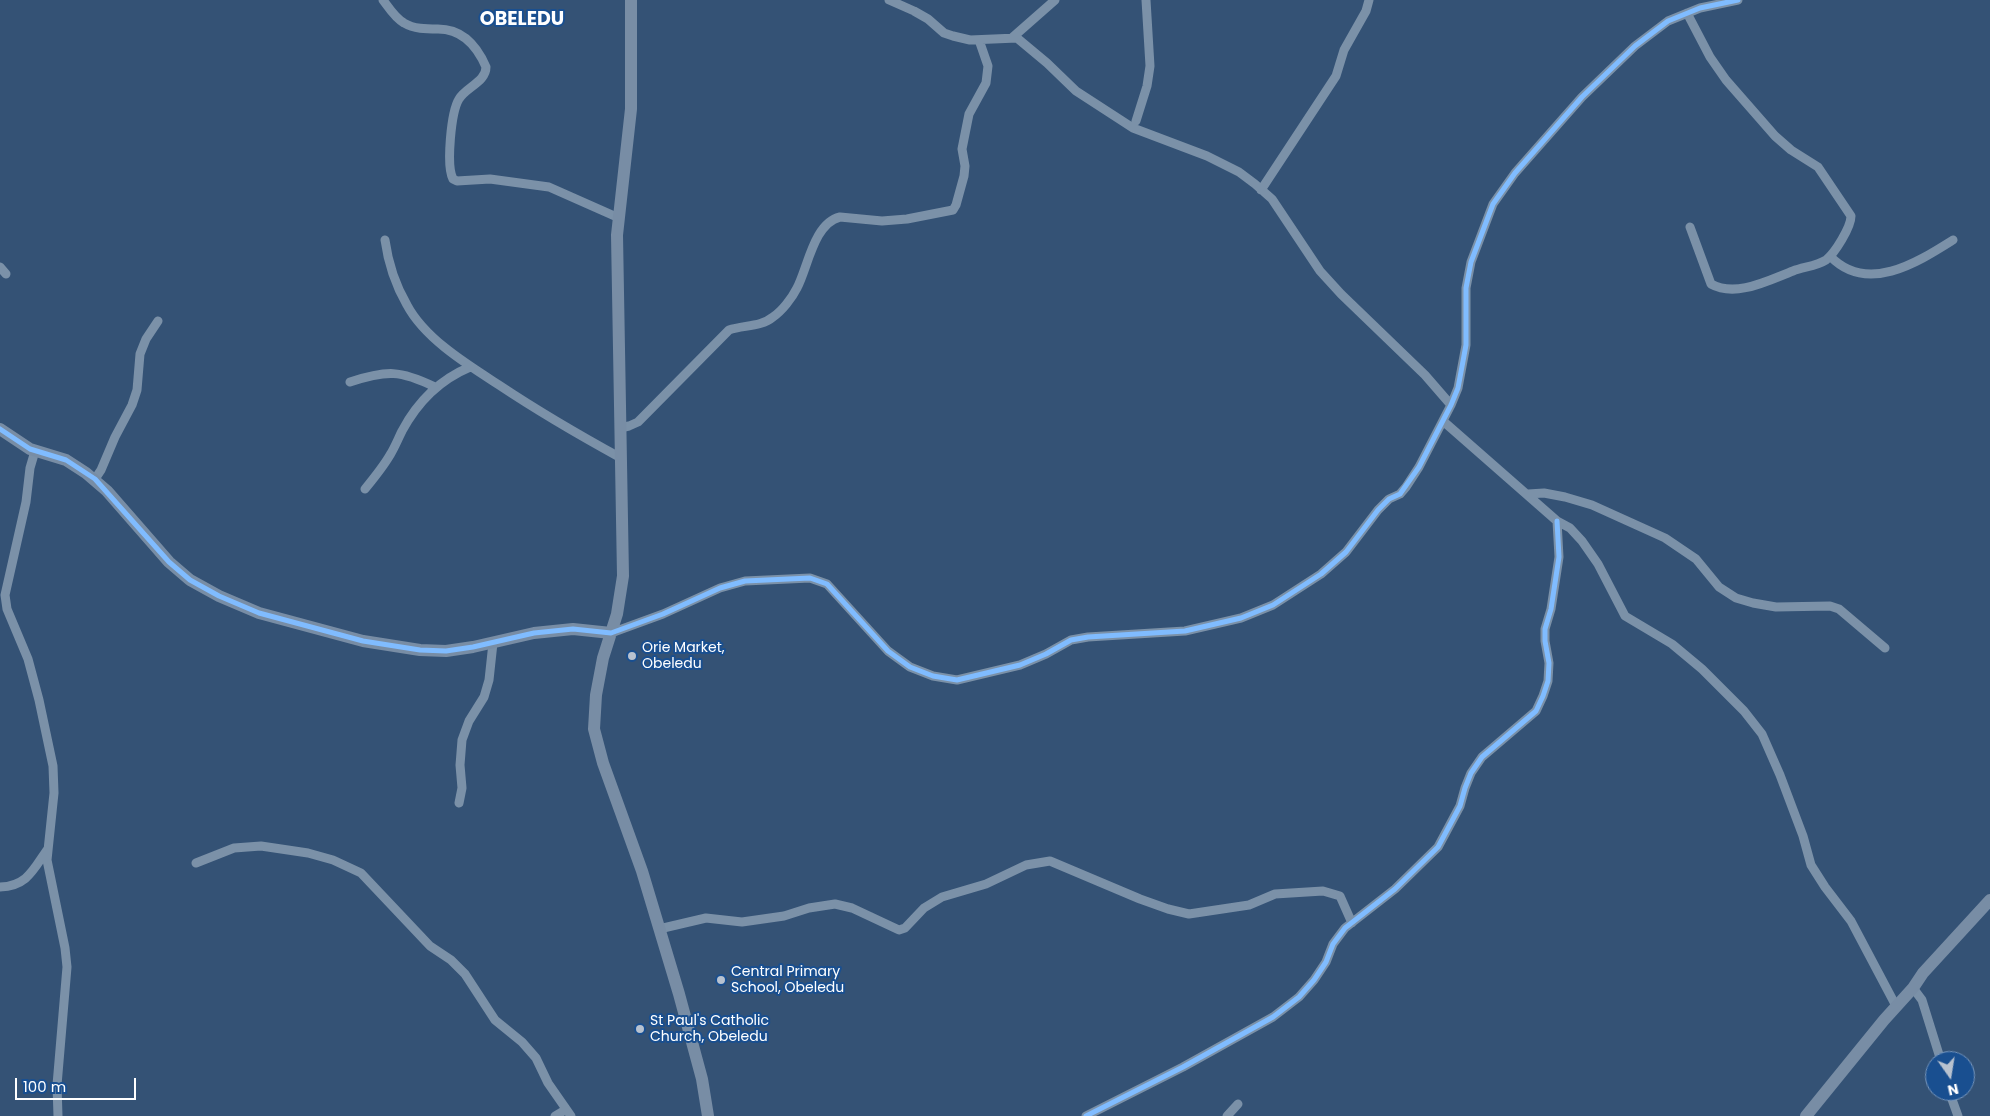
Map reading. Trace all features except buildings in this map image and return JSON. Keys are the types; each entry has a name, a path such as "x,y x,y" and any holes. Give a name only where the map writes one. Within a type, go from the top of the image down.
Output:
{"main road":[{"path":"632,0 631,109 617,235 623,576 617,614 603,658 596,695 594,729 659,929 697,1060 708,1116"},
{"path":"0,430 35,451 66,460 94,479 169,562 190,580 219,596 259,613 363,641 420,650 446,651 534,633 563,630 591,630 611,633"},
{"path":"1806,1116 1924,973 1990,900"}],"street":[{"path":"383,0 394,15 403,23 416,27 446,30 463,36 474,47 486,68 486,72 481,79 464,93 455,106 451,142 451,170 456,181 490,179 549,187 619,218"},
{"path":"889,0 928,19 944,33 970,40 1017,38 1076,91 1132,128 1207,156 1239,172 1272,199 1320,272 1425,375 1451,405"},
{"path":"1013,37 1055,0"},
{"path":"1136,121 1147,86 1150,66 1146,0"},
{"path":"1261,190 1336,76 1344,50 1366,11 1369,0"},
{"path":"611,633 663,614 720,588 745,582 810,578 827,584 888,652 910,667 933,676 957,680 1020,665 1046,654 1071,640 1088,637 1185,631 1241,618 1273,605 1321,574 1346,552 1378,510 1389,499 1400,494 1419,468 1458,388 1466,345 1466,288 1471,262 1493,204 1515,173 1582,97 1635,46 1668,21 1700,8 1738,0"},
{"path":"1688,13 1710,57 1726,80 1775,136 1791,150 1818,167 1851,216 1851,222 1830,256 1821,262 1754,286 1719,288 1711,284 1690,227"},
{"path":"620,428 638,422 728,330 767,321 774,317 797,288 816,238 834,219 840,217 882,221 907,219 953,210 964,176 965,166 962,149 969,114 986,83 988,66 979,40"},
{"path":"385,240 388,258 407,306 419,322 450,353 556,422 620,458"},
{"path":"1830,256 1852,271 1866,276 1903,268 1923,259 1953,240"},
{"path":"94,479 104,464 115,437 132,405 137,390 140,354 146,339 158,321"},
{"path":"365,489 386,462 417,406 435,387 449,377 470,367"},
{"path":"350,382 390,372 411,376 435,387"},
{"path":"1443,421 1557,521 1570,528 1582,540 1598,564 1625,616 1672,644 1702,669 1744,710 1762,734 1780,775 1803,836 1811,866 1851,921 1896,1006"},
{"path":"35,451 30,468 26,502 5,595 8,609 32,674 53,766 54,792 47,860 65,948 67,967 58,1086 58,1116"},
{"path":"1528,494 1565,496 1665,538 1696,559 1719,586 1736,598 1776,607 1830,606 1839,609 1885,648"},
{"path":"1086,1116 1183,1067 1273,1017 1299,997 1314,980 1326,962 1333,944 1345,928 1395,889 1438,846 1460,806 1471,773 1482,757 1536,711 1544,696 1548,681 1549,663 1545,629 1551,609 1559,557 1557,521"},
{"path":"459,803 462,788 460,764 462,740 469,721 484,697 489,680 493,642"},
{"path":"196,863 234,848 261,846 308,853 332,860 361,873 430,946 450,960 465,974 495,1020 522,1042 536,1058 548,1082 568,1113 555,1116"},
{"path":"0,887 21,883 27,878 47,850"},
{"path":"659,929 706,918 742,922 784,916 809,908 835,904 852,908 899,930 904,928 924,908 942,897 986,884 1026,865 1050,861 1140,899 1189,914 1249,905 1275,894 1323,891 1340,896 1352,923"},
{"path":"1913,988 1922,1000 1939,1051"},
{"path":"1953,1101 1958,1116"},
{"path":"1227,1116 1238,1104"}],"cycle path":[{"path":"0,429 30,449 66,460 95,479 169,562 190,580 219,596 259,613 363,641 420,650 446,651 534,633 573,629 611,633 663,614 720,588 745,581 810,578 827,584 888,651 910,667 933,676 957,680 1020,665 1046,654 1071,640 1088,637 1185,631 1241,618 1273,605 1321,574 1346,552 1378,510 1389,499 1400,494 1419,467 1458,388 1466,345 1466,288 1471,262 1493,204 1515,173 1582,97 1635,46 1668,21 1700,8 1738,0"},
{"path":"1086,1116 1183,1067 1273,1017 1299,997 1314,980 1326,962 1333,944 1345,928 1395,889 1438,847 1460,806 1471,773 1482,757 1536,711 1543,696 1548,681 1549,663 1545,629 1551,609 1559,557 1557,521"}],"place":[{"name":"Orie Market, Obeledu","path":"632,656"},
{"name":"Central Primary School, Obeledu","path":"721,980"},
{"name":"St Paul's Catholic Church, Obeledu","path":"640,1029"}],"district":[{"name":"OBELEDU","path":"522,20"}]}
